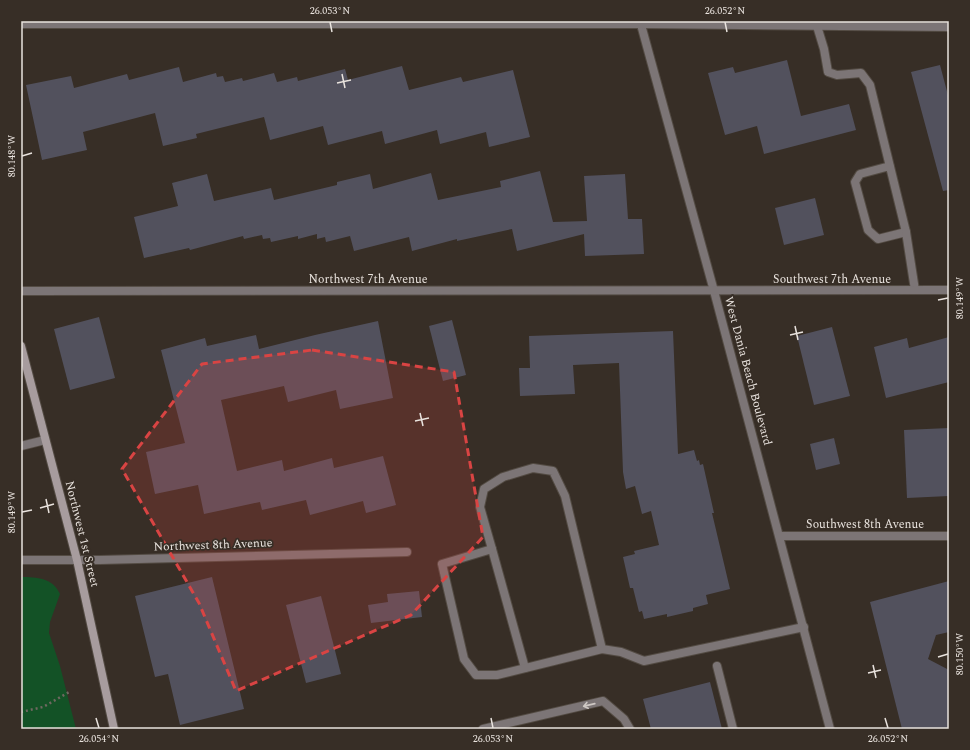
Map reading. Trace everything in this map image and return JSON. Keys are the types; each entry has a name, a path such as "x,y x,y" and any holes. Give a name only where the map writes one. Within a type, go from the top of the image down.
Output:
{"street":[{"path":"21,24 640,22 949,27"},
{"name":"West Dania Beach Boulevard","path":"640,22 780,536 830,729"},
{"path":"817,26 824,50 828,72 837,75 861,73 870,85 906,232 915,290"},
{"path":"890,166 860,174 855,182 868,230 878,239 906,232"},
{"name":"Southwest 7th Avenue","path":"714,291 949,290"},
{"name":"Northwest 7th Avenue","path":"21,291 714,291"},
{"name":"Northwest 1st Street","path":"21,346 77,560 114,729"},
{"path":"21,446 45,440"},
{"path":"525,668 480,507 484,489 503,477 533,468 553,471 565,496 602,649"},
{"name":"Southwest 8th Avenue","path":"780,536 949,536"},
{"path":"492,550 442,564 464,659 476,675 498,675 602,649 621,652 644,660 804,627"},
{"name":"Northwest 8th Avenue","path":"21,560 407,552"},
{"path":"717,666 733,729"},
{"path":"483,729 602,701 624,719 630,729"}],"path":[{"path":"21,712 43,707 71,691"}],"highlighted area":[{"path":"312,350 454,372 483,537 411,615 236,691 199,603 122,469 202,364"}],"green space":[{"path":"21,577 39,578 49,582 60,594 50,622 49,633 60,666 76,729 21,729"}],"building":[{"path":"787,60 801,116 849,104 856,130 764,154 757,126 725,135 708,73 733,67 735,73"},
{"path":"940,65 949,99 949,190 943,191 911,72"},
{"path":"402,66 409,90 461,77 463,82 513,70 530,137 489,147 486,132 440,144 437,130 385,144 382,131 328,145 323,126 270,140 264,117 196,134 197,138 163,146 155,113 83,132 87,150 42,160 26,85 71,76 74,88 127,74 129,80 179,67 183,82 216,73 217,77 223,76 225,82 242,78 243,81 274,73 277,82 297,77 298,81 345,69 348,80"},
{"path":"540,171 553,222 587,221 584,176 625,174 628,219 642,219 644,254 585,256 584,234 517,251 512,229 457,241 457,239 412,251 409,237 354,251 350,236 326,242 325,237 317,239 317,234 298,239 298,236 271,242 270,238 263,239 262,235 244,239 243,236 190,250 189,248 144,258 134,217 178,206 172,183 207,174 214,201 271,188 274,200 337,185 337,182 370,174 373,189 431,173 438,200 501,187 500,181"},
{"path":"815,198 824,235 784,245 775,208"},
{"path":"99,317 115,378 70,390 54,329"},
{"path":"452,320 466,375 443,381 429,326"},
{"path":"378,321 393,398 340,409 336,390 288,402 284,386 221,400 237,471 282,460 284,471 332,458 334,468 383,456 396,505 366,513 363,501 310,515 306,500 262,510 260,502 204,514 198,485 155,494 146,452 185,443 161,350 205,338 207,346 256,335 259,349"},
{"path":"832,327 850,396 814,405 797,336"},
{"path":"673,331 678,454 694,450 697,461 699,460 700,465 703,464 714,513 712,513 730,589 706,595 708,604 693,608 693,611 667,617 667,614 644,619 642,611 639,612 633,588 630,588 623,557 635,554 634,551 659,545 651,511 642,514 635,486 626,489 623,472 619,363 573,365 575,394 520,396 519,368 530,368 529,336"},
{"path":"949,337 949,382 886,398 874,347 907,338 909,348"},
{"path":"949,428 949,496 907,498 904,430"},
{"path":"834,438 840,464 816,470 810,444"},
{"path":"212,577 244,709 180,725 168,674 155,677 135,596"},
{"path":"949,581 949,632 936,635 928,659 949,670 949,729 902,729 870,602"},
{"path":"419,591 422,617 371,623 368,605 388,602 387,594"},
{"path":"321,596 341,674 306,683 286,605"},
{"path":"710,682 722,729 651,729 643,699"}]}
